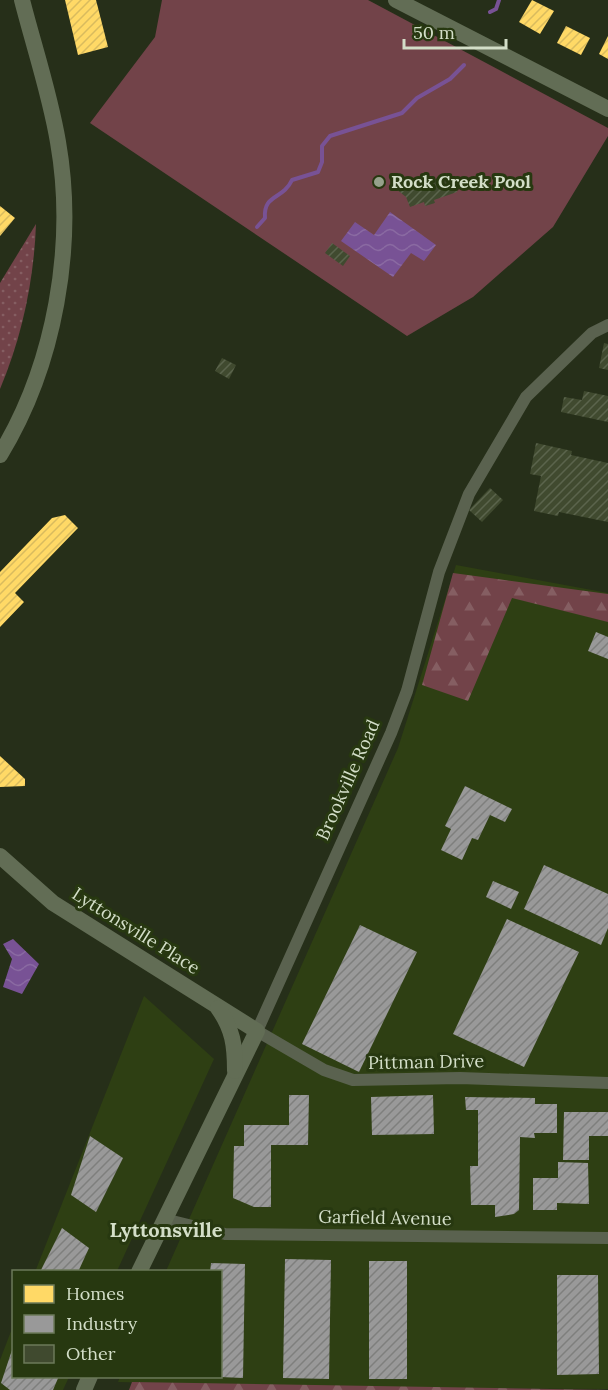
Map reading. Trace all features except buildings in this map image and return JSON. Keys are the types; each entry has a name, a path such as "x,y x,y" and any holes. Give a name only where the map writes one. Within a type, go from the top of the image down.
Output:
{"street":[{"path":"0,455 30,393 47,343 63,252 63,182 58,141 22,0"},
{"path":"396,0 608,109"},
{"name":"Brookville Road","path":"140,1270 257,1031 391,733 408,688 439,572 469,494 526,397 592,333 608,325"},
{"name":"Lyttonsville Place","path":"0,856 38,891 257,1031"},
{"path":"216,1005 230,1024 235,1044 235,1075"},
{"name":"Pittman Drive","path":"257,1031 324,1070 353,1080 460,1078 608,1083"},
{"name":"Garfield Avenue","path":"164,1219 225,1234 608,1238"}],"shaded area":[{"path":"456,565 608,593 608,1389 354,1388 118,1382 120,1378 222,1378 222,1270 166,1270 398,748"},
{"path":"144,996 214,1059 117,1270 36,1270"},
{"path":"12,1329 12,1378 69,1378 63,1390 0,1390 0,1360"}],"green space":[{"name":"Rock Creek Pool","path":"162,0 368,0 608,128 608,136 553,227 473,297 407,336 90,123 155,37"},
{"path":"36,224 33,266 26,308 15,349 0,389 0,283"},
{"path":"453,573 608,594 608,622 512,598 468,701 422,685"},
{"path":"132,1382 608,1390 129,1390"}],"water":[{"path":"390,212 436,245 424,261 411,253 393,277 341,241 355,222 374,235"},
{"path":"13,939 39,964 22,994 3,987 12,959 3,944"}],"waterway":[{"path":"490,12 496,9 499,0"},
{"path":"257,227 265,218 267,205 284,191 292,180 318,172 322,162 322,146 330,136 402,113 417,98 450,79 464,65"}],"place":[{"name":"Rock Creek Pool","path":"379,182"}],"district":[{"name":"Lyttonsville","path":"166,1230"}]}
